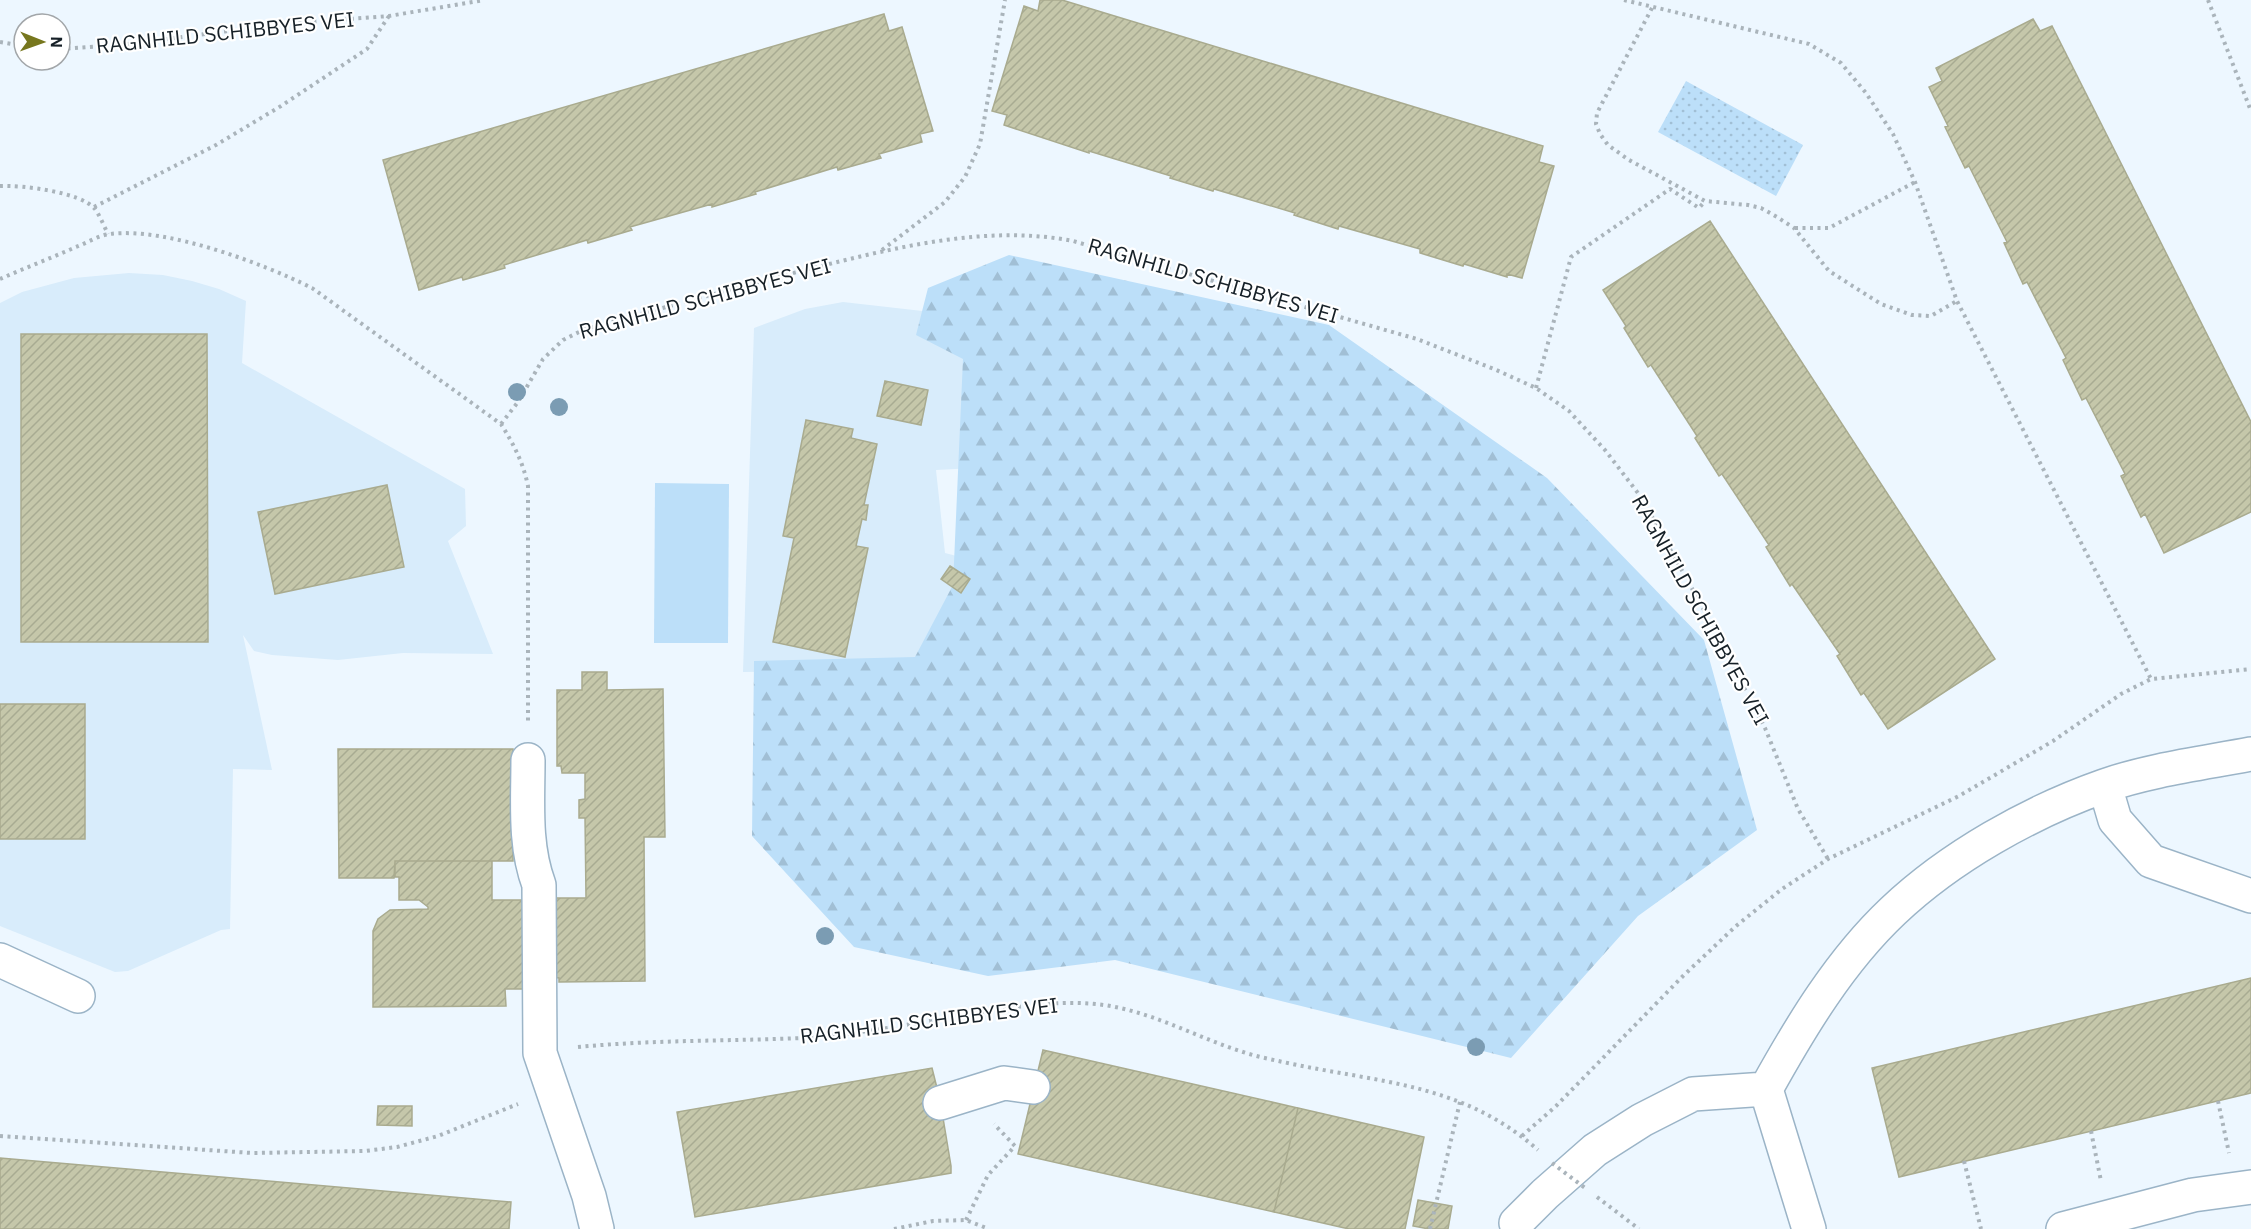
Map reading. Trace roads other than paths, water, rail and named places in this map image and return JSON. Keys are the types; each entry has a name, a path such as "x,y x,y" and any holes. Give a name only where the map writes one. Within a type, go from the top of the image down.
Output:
{"street":[{"path":"1809,1229 1766,1089 1803,1023 1854,955 1893,911 1941,871 1999,835 2044,812 2105,786 2174,768 2251,754"},
{"path":"528,760 529,850 531,865 539,885 540,1053 589,1196 597,1229"},
{"path":"2105,786 2115,820 2151,861 2251,896"},
{"path":"0,960 78,996"},
{"path":"951,1099 1004,1083 1033,1088"},
{"path":"1519,1227 1545,1194 1595,1150 1642,1120 1693,1094 1766,1089"},
{"path":"2063,1229 2193,1195 2244,1188"}]}
